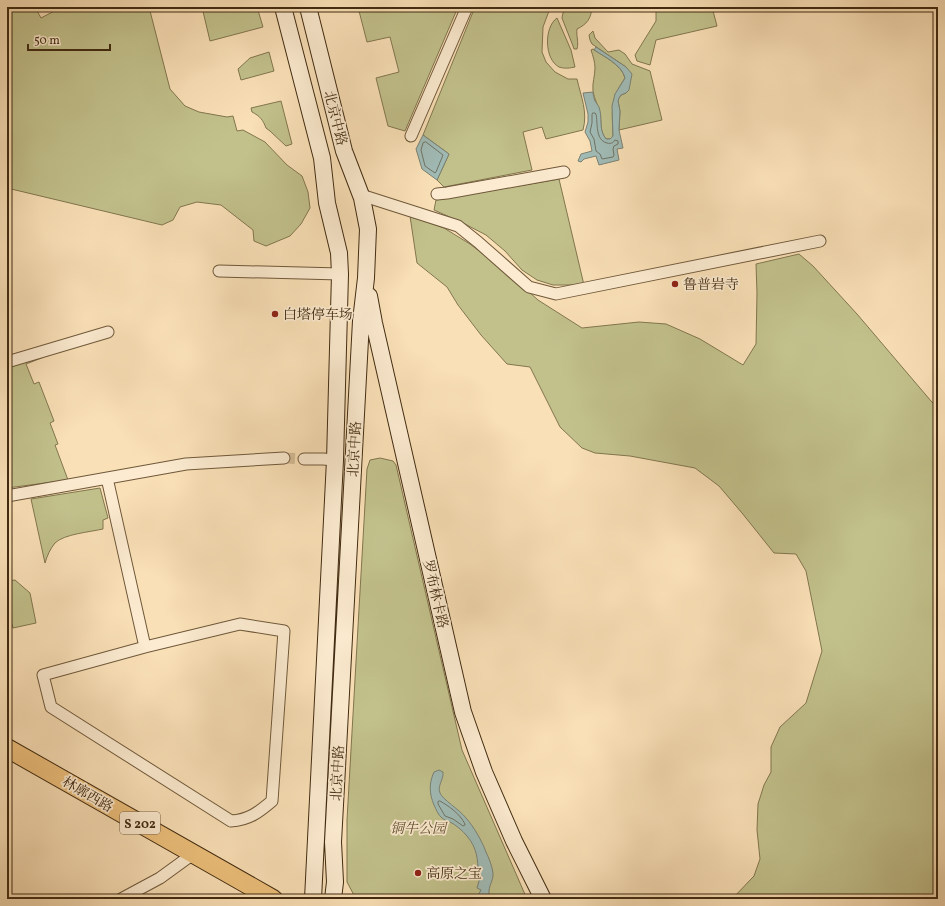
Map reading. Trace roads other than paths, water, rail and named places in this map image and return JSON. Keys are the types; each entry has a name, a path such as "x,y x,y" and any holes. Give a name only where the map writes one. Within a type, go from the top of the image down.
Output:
{"main road":[{"name":"北京中路","path":"283,7 322,158 327,202 339,253 340,274 334,460 313,899"},
{"name":"北京中路","path":"308,7 344,151 361,195 368,229 366,278 361,329 334,818 333,842 335,882 333,899"},
{"name":"罗布林卡路","path":"366,278 374,323 463,712 484,772 514,841 543,899"},
{"name":"林廓西路","path":"7,748 273,899"}],"street":[{"path":"411,136 467,7"},
{"path":"438,194 564,172"},
{"path":"361,195 458,226 529,287 556,294 820,241"},
{"path":"219,271 340,274"},
{"path":"7,362 108,332"},
{"path":"7,496 186,464 284,458"},
{"path":"304,459 334,460"},
{"path":"107,478 145,646"},
{"path":"240,624 284,631 272,801 256,814 240,821 231,821 51,707 43,675 145,646 240,624"},
{"path":"121,899 160,878 193,854"}],"water":[{"path":"596,47 626,67 632,74 629,90 621,95 618,101 620,111 619,130 623,148 617,149 619,160 599,165 596,156 584,159 581,162 578,161 581,154 592,151 590,141 585,132 588,122 588,114 583,93 593,92 595,101 600,111 602,131 606,139 610,139 613,136 612,106 615,94 625,78 617,65 594,50"},
{"path":"423,135 449,154 437,180 422,169 416,149"},
{"path":"439,770 443,772 443,777 439,788 441,795 469,822 480,839 488,857 493,873 489,889 491,899 476,899 481,890 477,888 481,874 478,874 475,849 470,840 461,830 441,817 434,805 430,792 430,784 434,772"}],"tunnel":[{"path":"284,458 304,459"}],"place":[{"name":"鲁普岩寺","path":"675,284"},
{"name":"白塔停车场","path":"275,314"},
{"name":"高原之宝","path":"418,873"}],"park label":[{"name":"铜牛公园","path":"418,828"}]}
